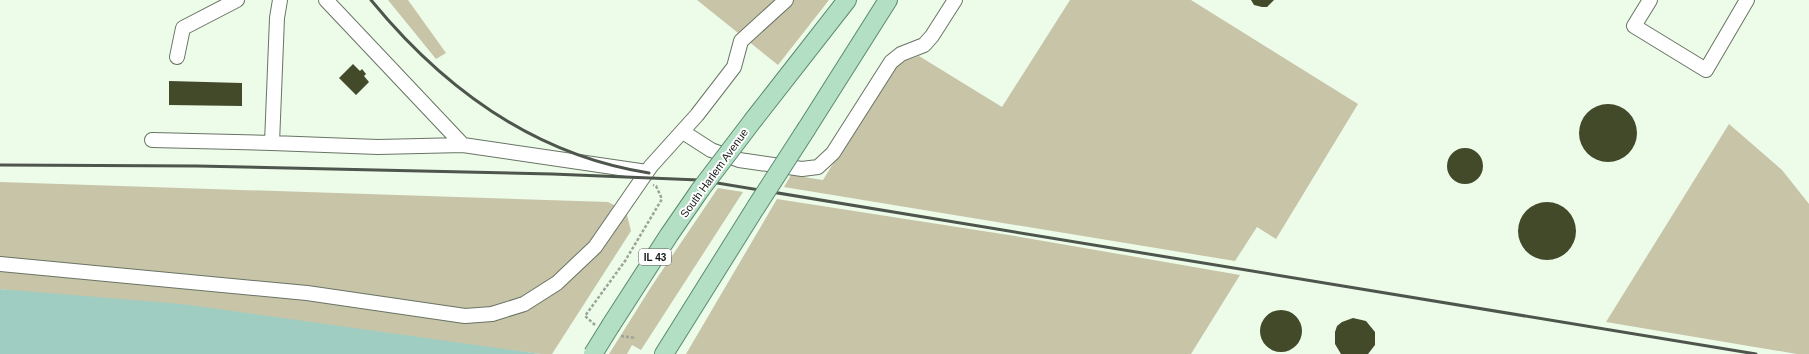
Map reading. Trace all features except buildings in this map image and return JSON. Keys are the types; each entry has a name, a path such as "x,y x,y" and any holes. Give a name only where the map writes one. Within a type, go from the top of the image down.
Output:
{"main road":[{"name":"South Harlem Avenue","path":"593,354 669,235 710,175 847,0"},
{"path":"664,354 756,206 888,0"}],"street":[{"path":"177,57 182,28 237,0"},
{"path":"272,143 277,18 280,0"},
{"path":"326,0 463,146"},
{"path":"0,264 307,294 465,316 492,314 524,304 557,283 595,247 644,176 683,132 734,67 741,41 786,0"},
{"path":"683,132 711,150 739,160 802,169 818,166 833,153 891,62 901,54 924,45 932,36 955,0"},
{"path":"1650,0 1634,26 1706,70 1748,0"},
{"path":"152,140 378,147 463,146 644,176"}],"path":[{"path":"600,328 585,316 625,261 662,199 656,186 644,176"},
{"path":"617,335 636,338"}],"shaded area":[{"path":"388,0 408,0 446,53 436,59"},
{"path":"697,0 829,0 778,65"},
{"path":"1070,0 1191,0 1358,104 1276,239 1257,227 1235,261 784,187 791,175 823,180 887,76 897,64 919,56 1002,107"},
{"path":"1729,124 1782,170 1809,204 1809,354 1797,354 1606,322"},
{"path":"0,182 608,202 626,211 631,231 552,354 541,354 0,289"},
{"path":"718,188 743,192 641,350 632,345 627,354 609,354 653,284"},
{"path":"777,199 1015,236 1240,275 1191,354 686,354"}],"water":[{"path":"0,289 182,304 541,354 0,354"}],"railway":[{"path":"371,0 399,32 429,62 461,89 494,113 530,134 567,151 607,164 649,173"},
{"path":"0,165 197,166 552,174 699,180 1756,354"}]}
